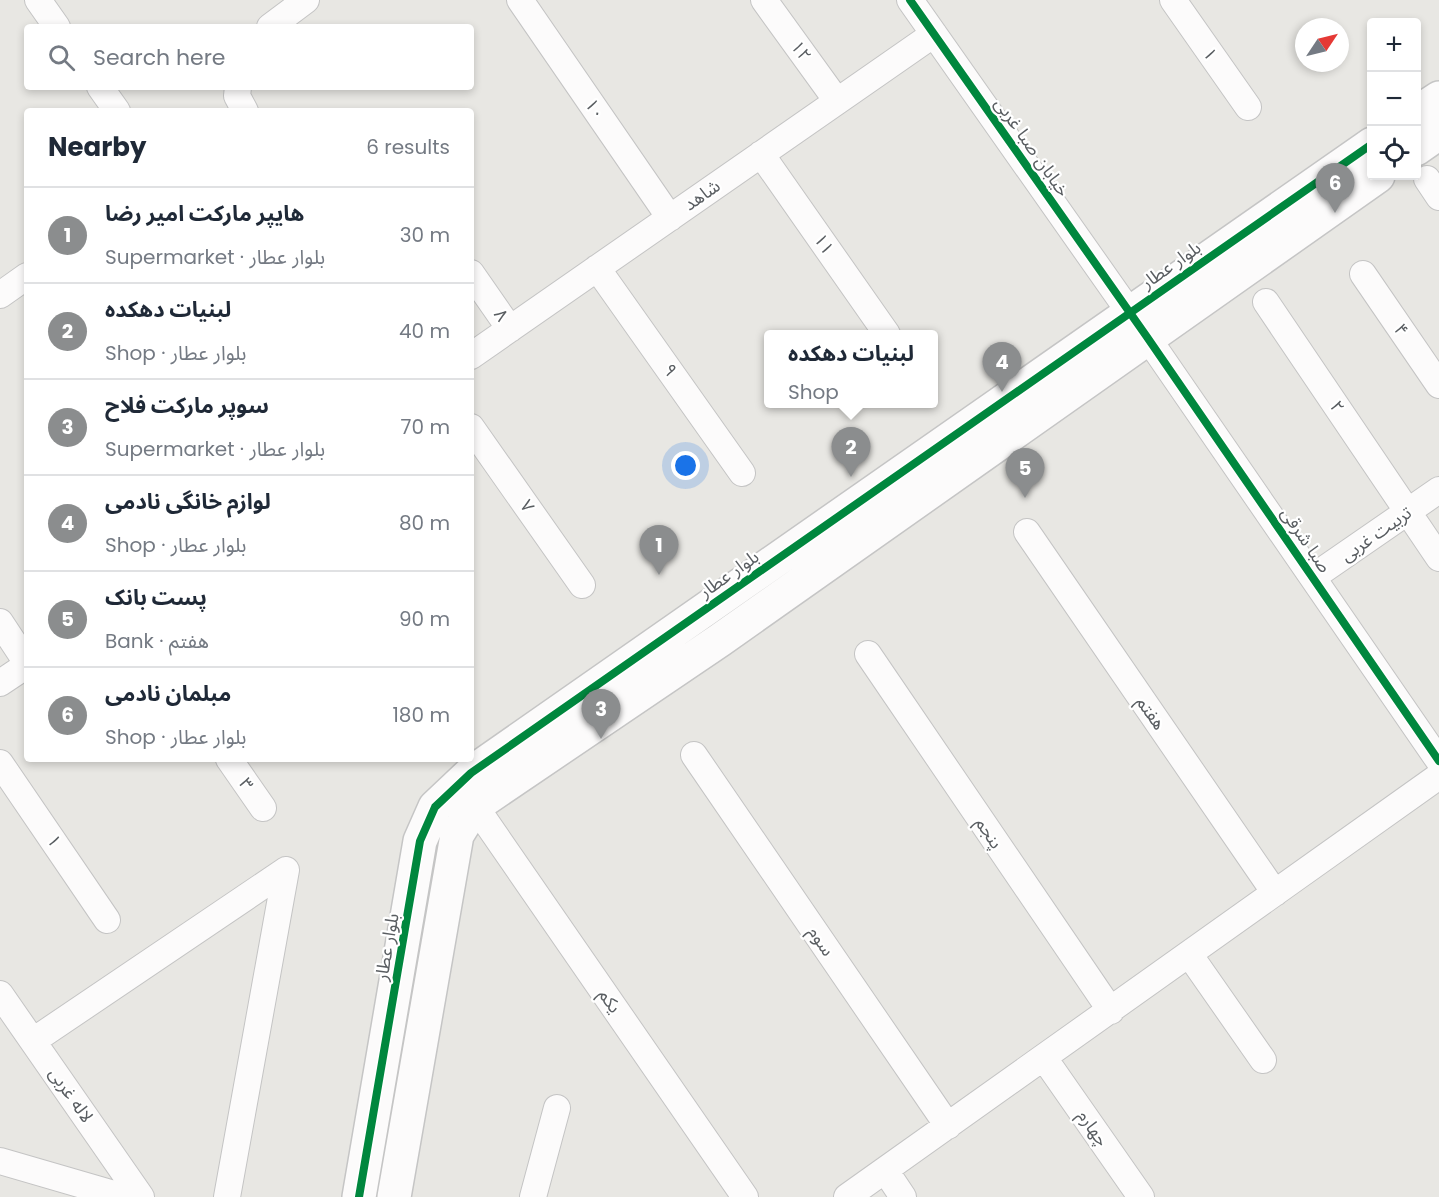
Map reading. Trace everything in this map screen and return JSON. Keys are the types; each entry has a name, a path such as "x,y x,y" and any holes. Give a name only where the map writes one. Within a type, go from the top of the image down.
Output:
{"street":[{"path":"38,0 55,24"},
{"path":"274,24 306,0"},
{"name":"۱۰","path":"520,0 670,218"},
{"name":"۱۲","path":"764,0 837,102"},
{"name":"خیابان صبا غربی","path":"910,0 1139,324"},
{"name":"۱","path":"1173,0 1248,107"},
{"name":"شاهد","path":"474,354 934,34"},
{"path":"102,90 115,108"},
{"path":"238,90 237,96 243,108"},
{"path":"1421,110 1439,98"},
{"path":"1427,175 1439,133"},
{"name":"بلوار عطار","path":"394,1197 457,835 475,806 720,640 1139,324 1367,147"},
{"name":"۱۱","path":"761,154 884,330"},
{"name":"بلوار عطار","path":"359,1197 420,841 435,807 471,773 1139,324 1372,180"},
{"name":"۹","path":"597,268 742,473"},
{"name":"۴","path":"1363,274 1439,385"},
{"name":"۸","path":"474,277 510,329"},
{"path":"0,295 24,278"},
{"name":"۲","path":"1266,302 1407,512"},
{"name":"صبا شرقی","path":"1139,324 1439,761"},
{"name":"۷","path":"474,431 582,585"},
{"name":"تربیت غربی","path":"1313,578 1439,490"},
{"path":"1407,512 1439,558"},
{"name":"هفتم","path":"1027,532 1275,893"},
{"path":"0,622 24,659"},
{"name":"پنجم","path":"868,654 1111,1011"},
{"path":"0,683 24,666"},
{"name":"سوم","path":"694,755 948,1126"},
{"name":"۳","path":"231,762 263,808"},
{"name":"۱","path":"0,763 107,920"},
{"path":"847,1197 1439,776"},
{"name":"یکم","path":"475,806 745,1197"},
{"path":"33,1041 286,870 227,1197"},
{"path":"1190,954 1263,1059"},
{"name":"لاله غربی","path":"0,994 141,1197"},
{"name":"چهارم","path":"1044,1058 1141,1197"},
{"path":"533,1197 557,1108"},
{"path":"0,1161 124,1197"},
{"path":"885,1170 903,1197"}],"cycle path":[{"path":"910,0 1147,337 1439,761"},
{"path":"359,1197 420,841 435,807 471,773 1367,147"}],"place":[{"name":"مبلمان نادمی","path":"1335,213"},
{"name":"لوازم خانگی نادمی","path":"1002,392"},
{"name":"لبنیات دهکده","path":"851,477"},
{"name":"پست بانک","path":"1025,498"},
{"name":"هایپر مارکت امیر رضا","path":"659,575"},
{"name":"سوپر مارکت فلاح","path":"601,739"}]}
